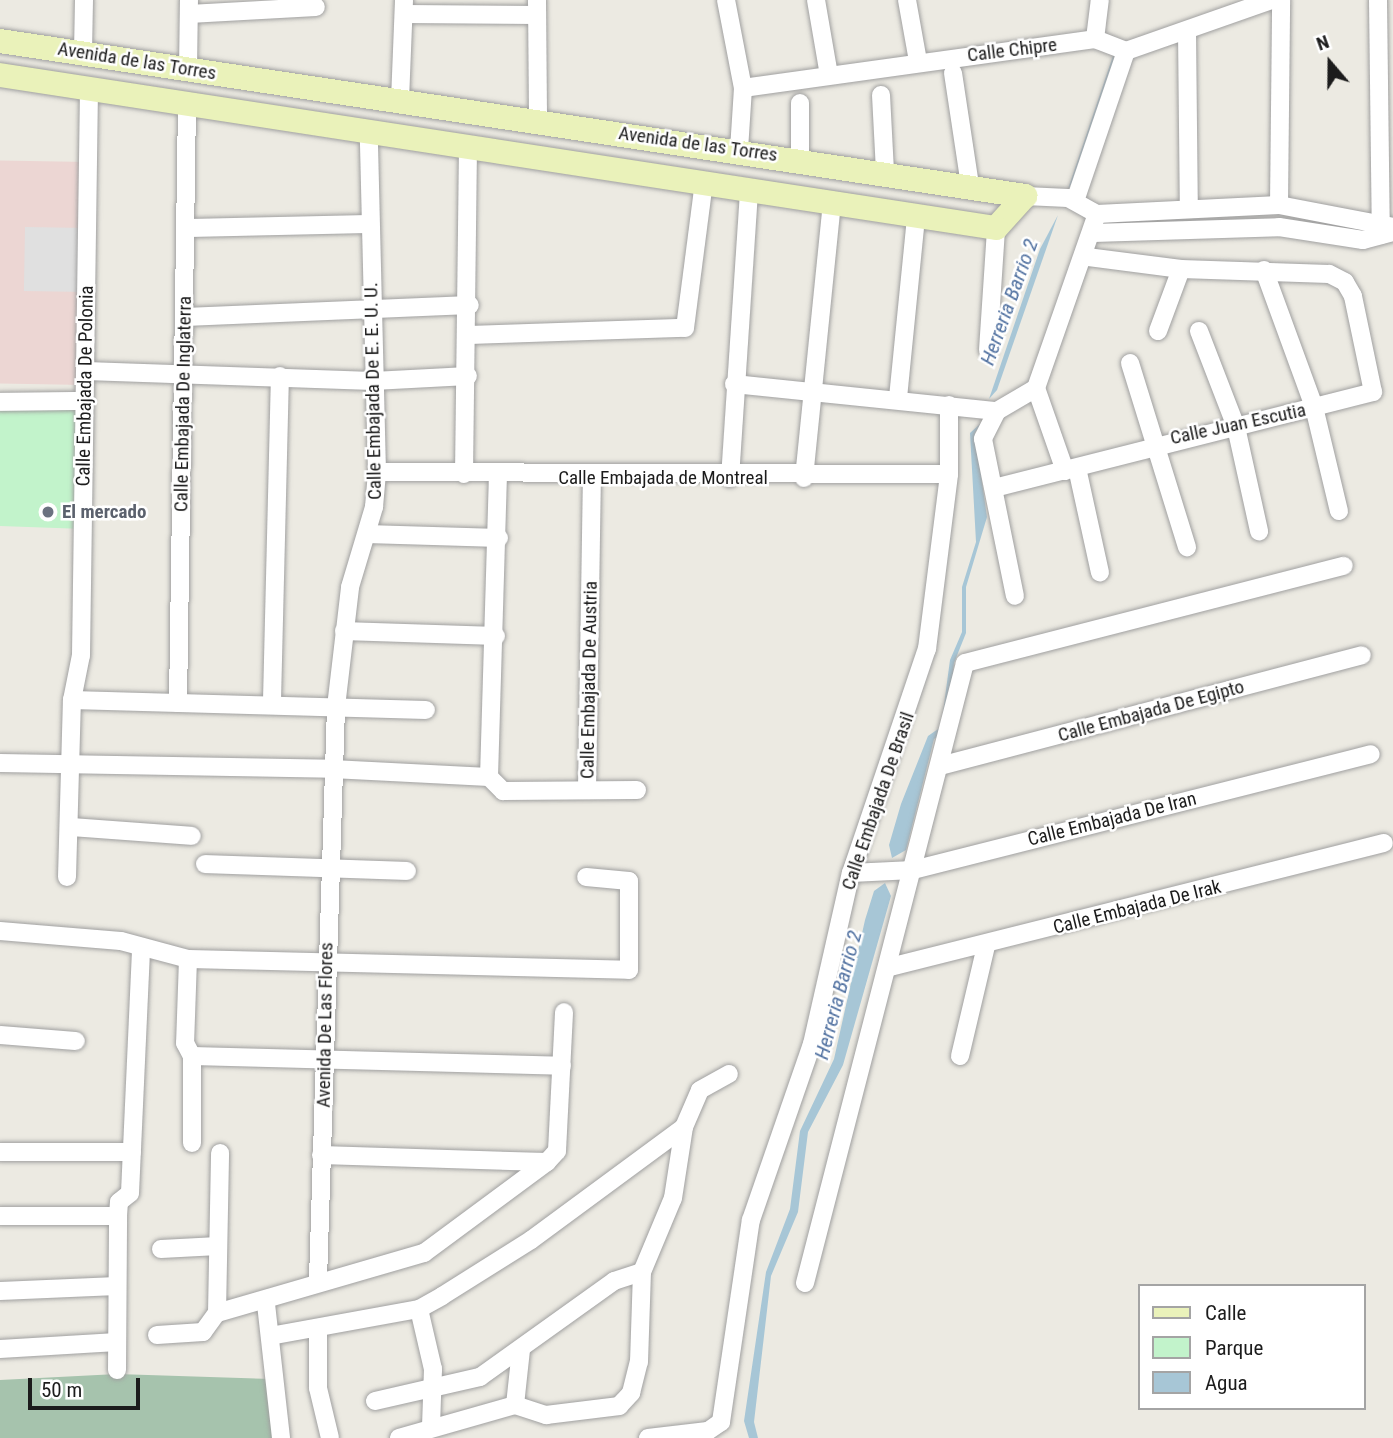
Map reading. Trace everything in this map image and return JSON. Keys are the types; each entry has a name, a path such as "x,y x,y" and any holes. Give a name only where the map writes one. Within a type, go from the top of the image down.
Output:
{"main road":[{"name":"Avenida de las Torres","path":"0,41 885,171 1025,196"},
{"path":"0,75 89,91 749,188 996,228 1025,196"},
{"path":"429,140 433,105"}],"street":[{"path":"83,52 84,0"},
{"path":"726,0 743,88 739,150"},
{"path":"816,0 829,75"},
{"path":"907,0 919,61"},
{"path":"1095,39 1100,0"},
{"path":"1075,201 1126,51 1272,0"},
{"path":"1279,205 1281,0"},
{"path":"1378,0 1387,230"},
{"path":"188,70 189,7 316,7"},
{"path":"400,100 404,7 537,7 538,121"},
{"path":"1187,31 1189,208"},
{"name":"Calle Chipre","path":"743,88 919,61 1095,39 1126,51"},
{"path":"953,73 970,186"},
{"name":"Calle Embajada De Polonia","path":"67,877 72,700 81,655 89,91"},
{"path":"881,95 885,171"},
{"path":"800,103 800,159"},
{"name":"Calle Embajada De Inglaterra","path":"178,703 187,105"},
{"name":"Calle Embajada De E. E. U. U.","path":"332,769 344,631 367,534 377,472 369,134"},
{"path":"464,474 470,305 468,147"},
{"path":"469,335 685,328 704,182"},
{"path":"730,478 733,384 749,188"},
{"name":"Avenida de las Torres","path":"1025,196 1075,201 1097,214"},
{"path":"804,478 832,201"},
{"path":"733,384 898,398 988,411 1036,388 1087,257 1097,214 1279,205 1387,230"},
{"path":"898,398 916,217"},
{"path":"187,228 370,224"},
{"path":"1093,233 1279,227 1387,230"},
{"path":"988,350 996,228"},
{"path":"1087,257 1181,269 1264,270 1314,407 1339,512"},
{"path":"1158,331 1181,269"},
{"name":"Calle Juan Escutia","path":"994,488 1071,470 1156,442 1236,427 1314,407 1374,387 1345,282 1329,274 1264,270"},
{"path":"185,317 373,306 470,305"},
{"path":"1199,331 1236,427 1259,531"},
{"path":"1130,363 1187,547"},
{"path":"86,371 182,372 373,381 468,376"},
{"path":"272,701 280,376"},
{"path":"1036,388 1071,470 1100,573"},
{"path":"0,402 85,401"},
{"name":"Calle Embajada De Brasil","path":"648,1438 708,1430 721,1422 751,1220 819,1020 851,873 925,660 949,474 949,405"},
{"path":"988,411 983,439 1016,596"},
{"name":"Calle Embajada de Montreal","path":"377,472 592,478 804,478 949,474"},
{"path":"489,777 499,538 498,476"},
{"name":"Calle Embajada De Austria","path":"0,763 332,769 489,777 503,791 587,790 592,478"},
{"path":"367,534 499,538"},
{"path":"805,1283 890,967 965,663 1344,566"},
{"path":"344,631 496,636"},
{"name":"Calle Embajada De Egipto","path":"940,766 1362,655"},
{"path":"72,700 178,703 272,701 336,707 425,710"},
{"name":"Calle Embajada De Iran","path":"851,873 913,870 1371,754"},
{"name":"Avenida De Las Flores","path":"318,1280 327,1059 326,965 332,769"},
{"path":"587,790 637,790"},
{"path":"70,827 192,836"},
{"name":"Calle Embajada De Irak","path":"890,967 986,946 1384,843"},
{"path":"205,864 407,871"},
{"path":"0,931 141,947 188,959 326,965 629,970 629,881 586,877"},
{"path":"960,1056 986,946"},
{"path":"117,1370 118,1216 119,1202 130,1193 141,947"},
{"path":"188,959 185,1043 192,1056 192,1143"},
{"path":"217,1313 266,1304 318,1280 424,1254 547,1162 557,1151 564,1012"},
{"path":"0,1035 76,1041"},
{"path":"192,1056 562,1066"},
{"path":"399,1438 430,1425 515,1405 546,1415 601,1412 631,1393 639,1362 642,1272 673,1198 684,1127 700,1090 729,1074"},
{"path":"270,1336 318,1330 419,1309 531,1240 684,1127"},
{"path":"0,1152 132,1152"},
{"path":"157,1335 210,1330 217,1313 220,1153"},
{"path":"321,1155 547,1162"},
{"path":"0,1216 118,1216"},
{"path":"161,1250 218,1246"},
{"path":"375,1401 434,1392 480,1377 614,1281 642,1272"},
{"path":"0,1291 117,1286"},
{"path":"266,1304 281,1438"},
{"path":"419,1309 434,1392 430,1425"},
{"path":"318,1330 318,1388 330,1438"},
{"path":"0,1349 117,1342"},
{"path":"515,1405 521,1350"}],"shaded area":[{"path":"0,160 88,162 84,385 0,383"},
{"path":"25,227 87,228 86,292 24,291"}],"green space":[{"path":"0,403 89,406 85,529 0,526"},
{"path":"117,1374 273,1379 279,1438 0,1438 0,1380"}],"water":[{"path":"1114,53 1118,53 1077,176 1068,189"},
{"path":"1058,215 997,390 989,399 1040,249"},
{"path":"981,423 975,433 987,517 966,587 966,633 954,663 947,731 934,739 906,850 892,858 889,845 901,804 928,736 941,727 950,660 962,632 962,587 976,542 970,433"},
{"path":"885,883 891,896 843,1065 808,1132 798,1212 771,1276 754,1422 758,1438 749,1438 744,1421 766,1272 790,1209 800,1131 834,1059 865,920 874,891"}],"place":[{"name":"El mercado","path":"48,512"}],"water label":[{"name":"Herreria Barrio 2","path":"1009,302"},
{"name":"Herreria Barrio 2","path":"838,995"}]}
